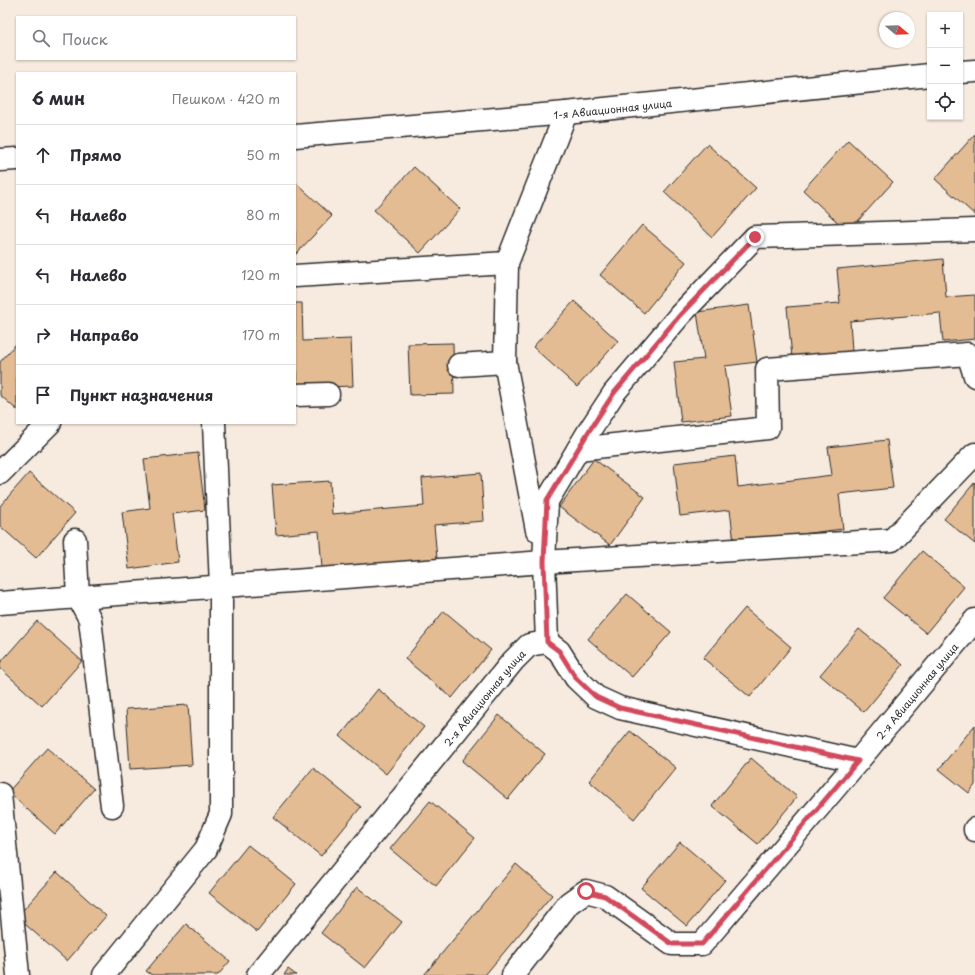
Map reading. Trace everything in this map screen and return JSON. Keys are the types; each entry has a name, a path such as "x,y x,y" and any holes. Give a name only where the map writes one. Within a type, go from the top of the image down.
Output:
{"street":[{"path":"963,72 975,70"},
{"name":"1-я Авиационная улица","path":"296,136 566,113 927,75"},
{"path":"544,562 505,362 507,263 566,113"},
{"path":"0,160 16,159"},
{"path":"858,761 620,708 596,697 576,678 559,651 547,642 544,562 547,500 614,393 680,315 755,237 975,230"},
{"path":"296,276 507,263"},
{"path":"578,449 768,428 767,369 968,354 975,376"},
{"path":"459,365 505,362"},
{"path":"296,395 328,394"},
{"path":"0,473 49,424"},
{"path":"104,975 206,850 222,814 221,586 214,424"},
{"path":"0,603 544,562 892,540 975,454"},
{"path":"75,540 78,597 90,619 112,806"},
{"name":"2-я Авиационная улица","path":"513,975 569,903 586,891 605,896 672,944 702,944 858,761 975,620"},
{"name":"2-я Авиационная улица","path":"258,975 513,661 530,645 547,642"},
{"path":"0,794 18,975"}],"building":[{"path":"975,134 975,215 935,179"},
{"path":"848,140 893,182 848,232 803,190"},
{"path":"707,144 756,188 712,237 664,192"},
{"path":"414,167 460,209 420,253 374,210"},
{"path":"296,183 332,216 296,254"},
{"path":"642,225 686,262 644,313 600,275"},
{"path":"943,259 946,297 975,295 975,339 943,342 940,313 850,321 852,351 792,357 787,307 840,303 837,269"},
{"path":"574,301 618,341 577,387 533,347"},
{"path":"296,303 302,303 303,341 351,339 353,386 297,388"},
{"path":"749,305 757,362 725,366 732,416 681,422 674,362 704,359 697,312"},
{"path":"453,343 454,394 410,395 408,344"},
{"path":"16,344 16,409 0,395 0,362"},
{"path":"887,440 893,488 839,494 843,529 734,542 730,510 680,516 674,463 735,456 738,487 832,475 828,447"},
{"path":"198,453 205,510 172,514 178,562 129,569 122,512 150,508 144,459"},
{"path":"594,459 645,497 610,545 559,507"},
{"path":"29,473 75,513 36,558 0,526 0,506"},
{"path":"481,473 484,521 434,525 437,559 322,568 319,531 276,535 272,485 330,481 332,514 424,506 422,478"},
{"path":"975,482 975,544 944,519"},
{"path":"922,551 964,587 926,633 883,598"},
{"path":"627,594 671,632 632,677 588,639"},
{"path":"745,608 791,647 750,697 703,658"},
{"path":"444,611 491,650 452,698 405,659"},
{"path":"37,621 82,661 42,706 0,668 0,663"},
{"path":"859,629 903,665 864,712 820,675"},
{"path":"378,689 424,727 386,774 340,736"},
{"path":"188,705 192,765 130,769 126,709"},
{"path":"499,715 545,754 508,799 462,761"},
{"path":"975,725 975,785 969,793 939,769"},
{"path":"630,731 676,768 634,819 589,781"},
{"path":"47,748 94,789 55,834 8,792"},
{"path":"751,758 797,797 758,844 712,806"},
{"path":"313,768 361,807 321,856 273,817"},
{"path":"430,801 475,838 436,886 390,849"},
{"path":"680,842 725,880 687,926 641,888"},
{"path":"248,845 296,884 257,932 209,893"},
{"path":"516,864 552,895 485,975 424,975"},
{"path":"57,872 106,916 67,961 17,917"},
{"path":"357,887 402,922 365,968 321,933"},
{"path":"186,924 230,961 218,975 152,975 146,971"},
{"path":"288,969 296,975 284,975"}],"route":[{"path":"586,891 605,896 672,944 702,944 858,761 620,708 596,697 576,678 559,651 547,642 544,562 547,500 614,393 680,315 755,237"}]}
